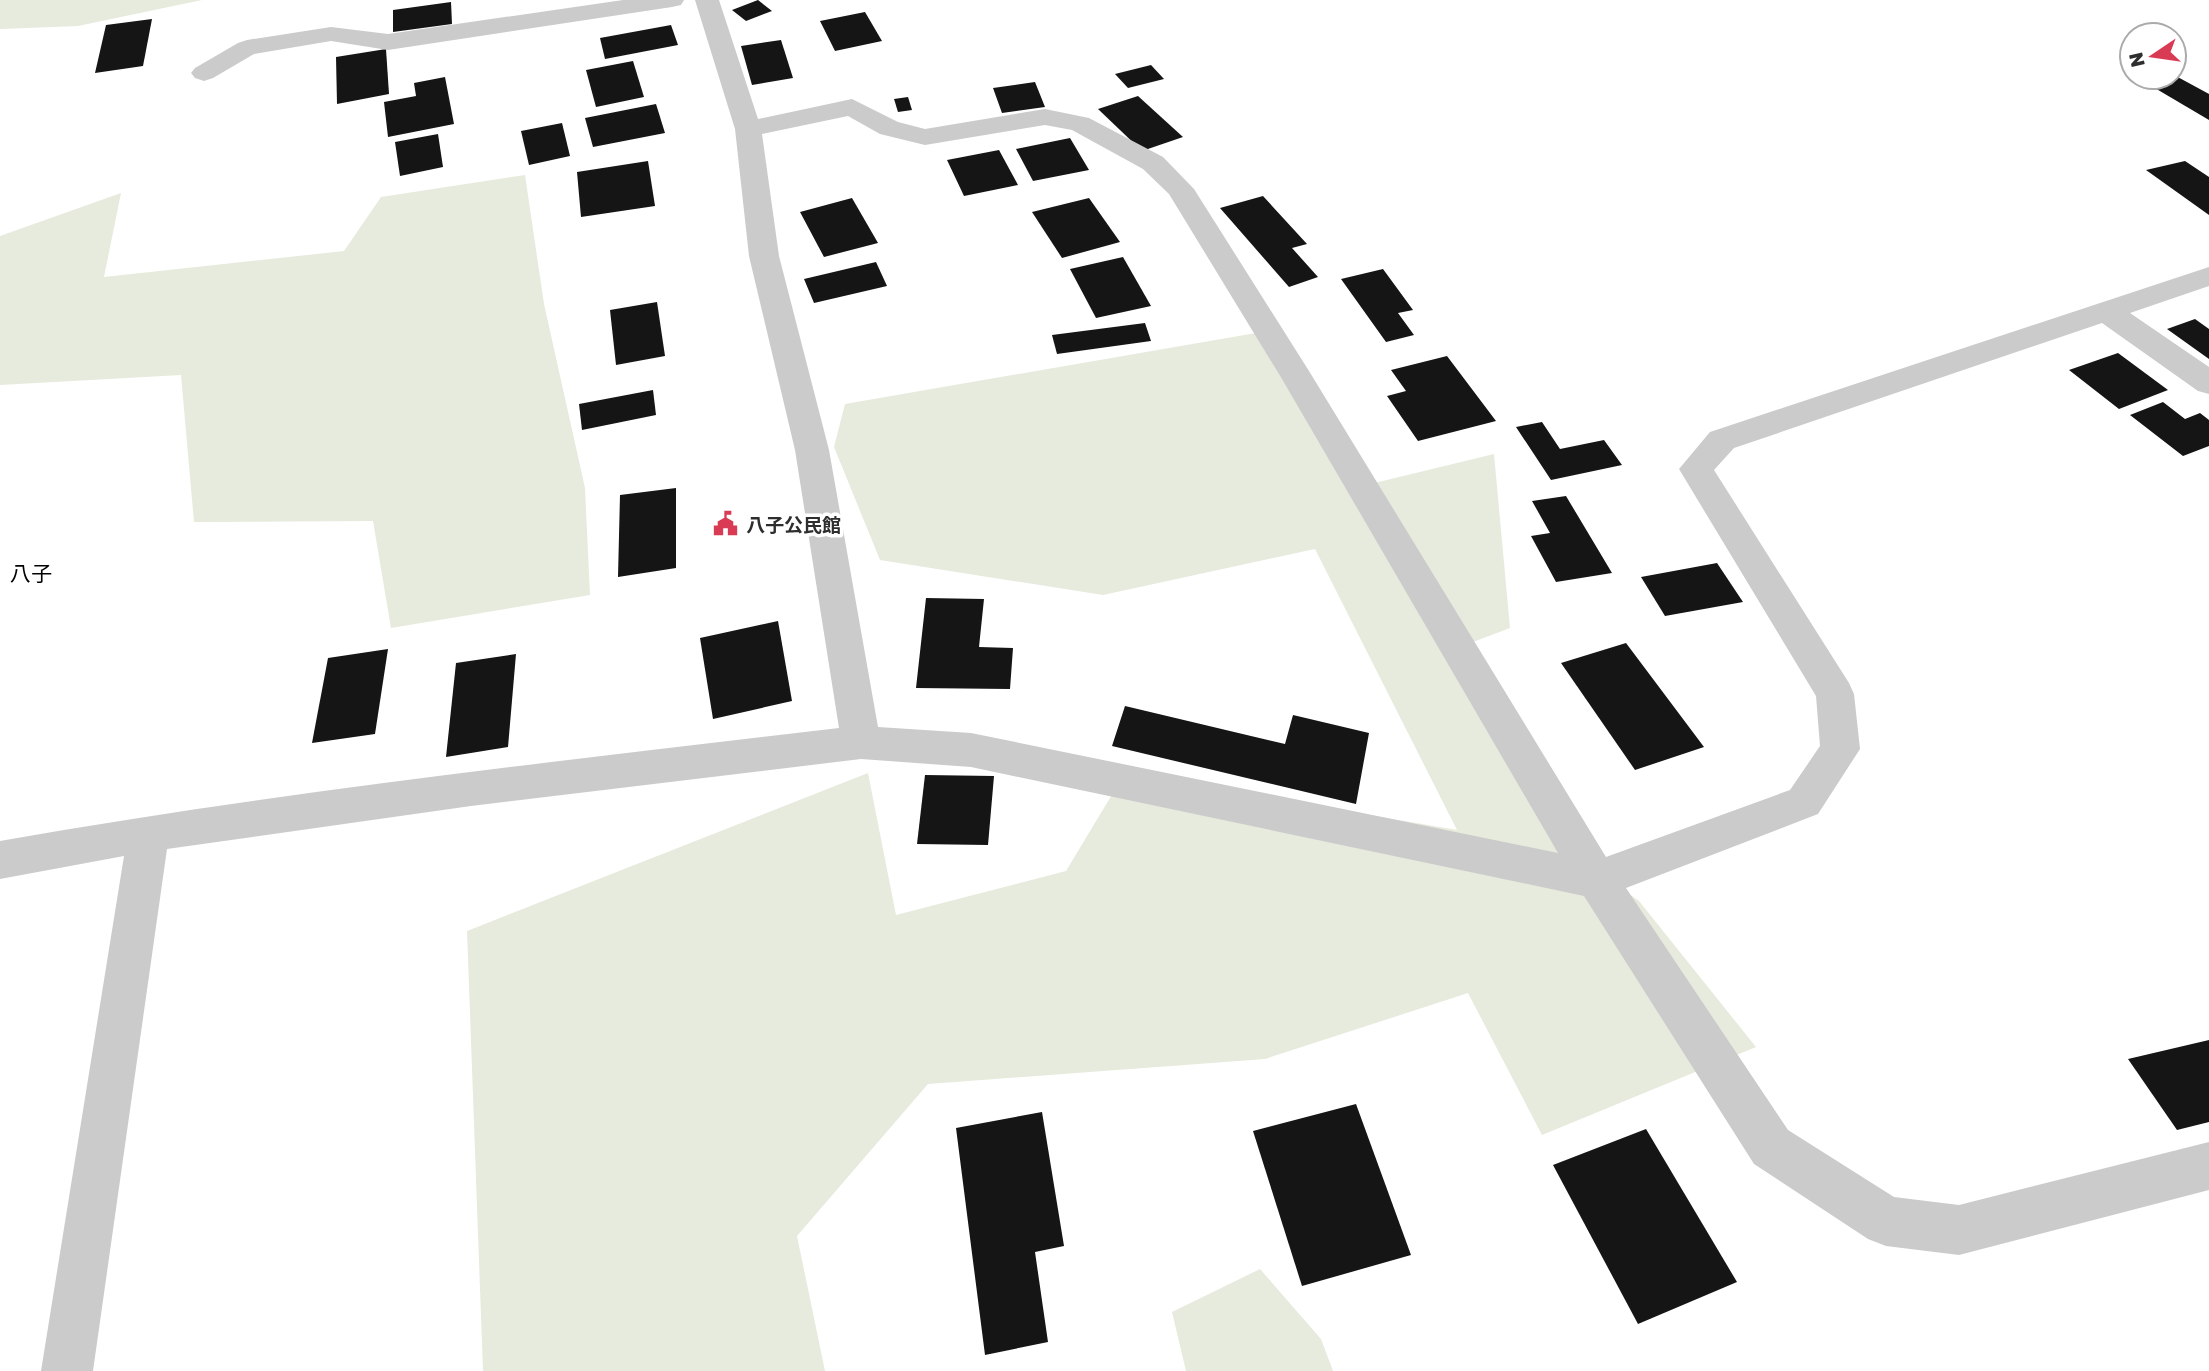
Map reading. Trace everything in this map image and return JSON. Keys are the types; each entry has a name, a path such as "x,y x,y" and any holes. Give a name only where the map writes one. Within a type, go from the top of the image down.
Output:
{"street":[{"path":"204,74 247,48 331,34 388,42 671,0"},
{"path":"707,0 748,129 764,256 813,450 861,742"},
{"path":"748,129 852,107 889,128 925,136 1045,117 1080,124 1153,163 1180,189 1276,344 1597,880 1771,1147 1886,1221 1959,1230 2209,1166"},
{"path":"0,860 148,833 861,742 971,750 1597,880 1804,802 1840,749 1835,694 1696,469 1722,440 2209,276"},
{"path":"2106,311 2209,383"},
{"path":"66,1371 148,833"}],"shaded area":[{"path":"0,0 202,0 78,26 0,29"},
{"path":"525,175 544,304 585,488 590,595 391,628 373,521 194,522 181,375 0,385 0,236 121,193 104,277 344,251 381,197"},
{"path":"1256,333 1362,486 1494,454 1510,628 1449,651 1549,837 1639,901 1756,1047 1542,1135 1468,993 1265,1059 928,1084 797,1236 825,1371 483,1371 467,931 868,773 896,915 1066,871 1125,773 1457,830 1315,549 1103,595 880,560 834,447 845,404"},
{"path":"1260,1269 1321,1339 1333,1371 1186,1371 1172,1312"}],"building":[{"path":"758,0 772,11 746,21 732,10"},
{"path":"451,2 452,24 393,32 393,10"},
{"path":"865,12 882,41 835,51 820,21"},
{"path":"152,19 143,66 95,73 106,25"},
{"path":"671,25 678,45 605,59 600,38"},
{"path":"781,40 793,78 752,85 741,46"},
{"path":"386,49 389,94 337,104 336,57"},
{"path":"633,61 644,97 596,107 586,70"},
{"path":"1151,65 1164,79 1128,88 1115,74"},
{"path":"445,77 454,124 388,137 384,102 416,96 414,83"},
{"path":"1035,82 1045,107 1002,113 993,88"},
{"path":"2188,83 2209,94 2209,120 2160,91 2188,91"},
{"path":"1138,96 1183,137 1142,151 1098,109"},
{"path":"908,97 912,110 898,112 894,99"},
{"path":"656,104 665,133 593,147 585,118"},
{"path":"562,123 570,156 529,165 521,131"},
{"path":"438,134 443,167 400,176 395,142"},
{"path":"1070,138 1089,170 1033,181 1016,149"},
{"path":"999,150 1018,185 964,196 947,160"},
{"path":"648,161 655,206 581,217 577,172"},
{"path":"2185,161 2209,177 2209,215 2146,170"},
{"path":"1263,196 1307,244 1292,248 1318,277 1289,287 1220,208"},
{"path":"852,198 878,243 824,257 800,212"},
{"path":"1089,198 1120,242 1062,258 1032,212"},
{"path":"1123,257 1151,306 1096,318 1070,269"},
{"path":"876,262 887,286 814,303 804,279"},
{"path":"1383,269 1413,310 1398,313 1414,335 1386,342 1341,279"},
{"path":"657,302 665,356 616,365 610,310"},
{"path":"2195,319 2209,329 2209,359 2167,329"},
{"path":"1145,323 1151,341 1057,354 1052,335"},
{"path":"2118,353 2168,390 2119,409 2069,370"},
{"path":"1447,356 1496,421 1418,441 1387,396 1406,391 1391,370"},
{"path":"653,390 656,415 582,430 579,404"},
{"path":"2163,402 2185,419 2200,413 2209,420 2209,446 2183,456 2130,415"},
{"path":"1542,422 1560,449 1604,440 1622,465 1551,480 1516,427"},
{"path":"676,488 676,568 618,577 620,495"},
{"path":"1566,496 1612,573 1556,582 1531,536 1550,533 1532,501"},
{"path":"1717,563 1743,602 1665,616 1641,577"},
{"path":"926,598 984,599 979,647 1013,648 1010,689 916,688"},
{"path":"778,621 792,701 713,719 700,638"},
{"path":"1626,643 1704,747 1635,770 1561,663"},
{"path":"388,649 375,734 312,743 328,658"},
{"path":"516,654 508,747 446,757 456,663"},
{"path":"1125,706 1285,744 1293,715 1369,733 1356,804 1112,746"},
{"path":"925,775 994,776 988,845 917,844"},
{"path":"2209,1040 2209,1122 2177,1130 2128,1059"},
{"path":"1356,1104 1411,1255 1302,1286 1253,1131"},
{"path":"1042,1112 1064,1246 1035,1252 1048,1342 985,1355 956,1128"},
{"path":"1646,1129 1737,1282 1638,1324 1553,1165"}],"place":[{"name":"八子公民館","path":"726,524"}],"district":[{"name":"八子","path":"31,573"}]}
